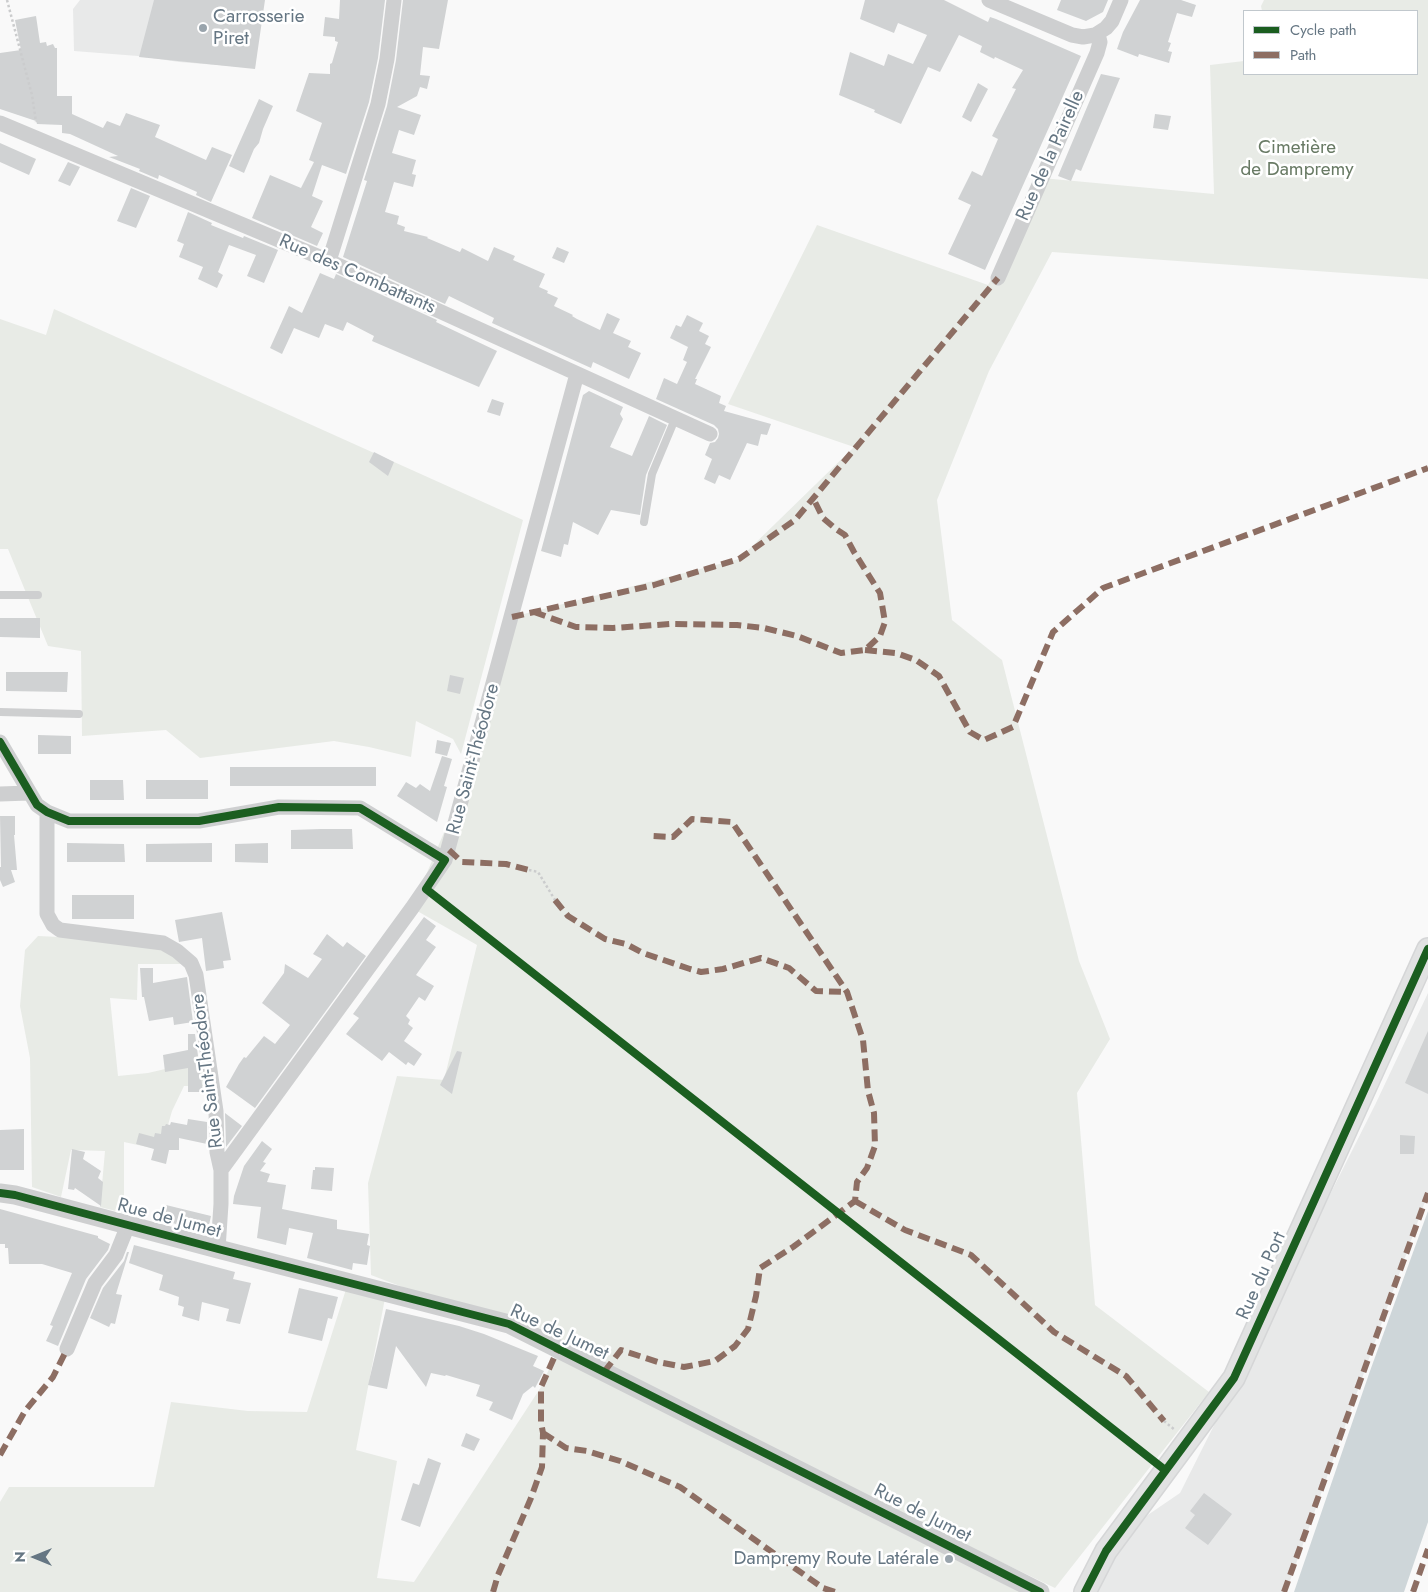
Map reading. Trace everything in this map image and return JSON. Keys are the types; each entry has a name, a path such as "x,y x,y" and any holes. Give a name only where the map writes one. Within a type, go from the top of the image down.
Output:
{"main road":[{"name":"Rue du Port","path":"1085,1592 1106,1551 1234,1378 1428,949"}],"street":[{"path":"329,261 378,104 387,59 394,0"},
{"path":"989,0 1077,36 1098,34 1112,22 1121,0"},
{"name":"Rue de la Pairelle","path":"998,278 1097,53 1100,42 1098,34"},
{"name":"Rue des Combattants","path":"0,122 329,261 710,434"},
{"name":"Rue Saint-Théodore","path":"221,1170 422,895 445,860 577,374"},
{"path":"0,742 37,805 47,812 69,821 199,821 279,807 360,808 445,860"},
{"path":"0,794 29,794"},
{"name":"Rue Saint-Théodore","path":"47,812 47,914 53,925 60,930 163,944 177,951 191,963 196,975 216,1111 217,1152 221,1170 218,1249"},
{"name":"Rue de Jumet","path":"0,1192 509,1324 1040,1592"},
{"path":"67,1349 94,1282 116,1255 128,1225"}],"lane":[{"path":"644,522 652,474 675,419"},
{"path":"0,595 38,595"},
{"path":"0,712 78,714"}],"path":[{"path":"7,0 32,95 36,120 30,135"},
{"path":"529,870 538,872 556,900"}],"shaded area":[{"name":"Carrosserie Piret","path":"80,0 263,0 255,68 74,51 73,9"},
{"path":"1428,993 1428,1193 1286,1592 1096,1592 1117,1536 1180,1493 1375,1105"},
{"path":"1428,1211 1428,1522 1404,1592 1294,1592 1370,1371"}],"green space":[{"name":"Cimetière de Dampremy","path":"1264,0 1428,0 1428,279 1052,252 989,371 937,500 952,620 1002,660 1079,961 1110,1039 1077,1093 1095,1305 1209,1392 1055,1588 579,1359 1019,1592 0,1592 0,1502 9,1487 154,1487 171,1402 248,1411 307,1412 348,1283 386,1293 356,1450 397,1461 377,1578 414,1582 541,1387 558,1349 531,1336 371,1275 368,1183 397,1076 444,1080 477,945 412,908 470,771 512,617 739,559 854,447 728,404 817,225 988,285 1014,241 1042,178 1214,194 1210,65 1243,61 1243,75 1418,75 1418,10 1262,10 1261,6"},
{"path":"54,309 523,520 461,754 453,739 416,721 411,757 334,741 200,758 166,730 82,736 81,651 48,646 8,549 0,549 0,319 46,335"},
{"path":"38,936 145,941 177,951 184,964 138,964 137,1000 110,998 118,1076 148,1073 208,1059 203,1086 184,1086 172,1111 161,1150 124,1142 124,1213 100,1207 105,1151 71,1150 61,1197 32,1187 30,1058 20,1006 25,950"}],"building":[{"name":"Carrosserie Piret","path":"154,0 265,0 255,69 139,57"},
{"path":"340,0 385,0 378,58 369,102 346,174 322,165 312,196 323,201 311,227 323,233 317,246 252,218 270,175 301,188 314,162 309,160 322,123 296,111 309,73 330,74 330,64 332,63 338,42 335,41 335,37 323,36 325,17 339,19"},
{"path":"403,0 448,0 439,49 423,47 420,75 430,76 427,89 420,87 417,96 397,107 421,115 414,135 399,130 392,153 416,160 412,174 416,175 413,187 394,182 385,212 399,216 397,224 405,227 404,231 428,237 460,252 462,248 488,261 494,247 515,256 513,260 545,274 539,287 558,298 554,306 600,330 607,313 620,319 613,333 631,341 628,347 641,353 629,379 593,362 591,368 492,323 494,318 449,296 445,304 343,257 367,181 364,180 387,106 396,60"},
{"path":"865,0 944,0 988,22 990,17 996,19 1081,56 985,270 948,254 971,205 958,199 972,171 982,176 998,139 992,136 1016,89 1012,88 1023,70 980,52 982,46 959,35 940,72 928,67 901,124 874,112 875,110 839,95 850,52 884,66 888,54 913,64 927,35 898,23 894,33 860,19"},
{"path":"1061,0 1108,0 1103,12 1086,21 1057,10"},
{"path":"1140,0 1181,0 1196,5 1192,17 1177,13 1168,42 1171,43 1168,51 1172,52 1169,63 1139,54 1138,57 1117,49 1123,32"},
{"path":"36,16 40,43 46,42 47,46 53,44 57,48 57,96 72,96 72,114 103,128 107,121 120,126 126,113 160,125 155,137 206,160 212,147 232,155 211,202 196,195 197,192 159,175 158,179 139,171 140,169 109,157 118,156 70,134 62,133 62,125 37,124 36,121 0,109 0,53 21,50 15,20"},
{"path":"1101,74 1120,78 1081,171 1076,169 1071,181 1058,176"},
{"path":"978,83 988,89 971,122 962,117"},
{"path":"259,99 273,106 259,143 254,149 244,173 229,166"},
{"path":"1155,114 1171,116 1168,130 1153,128"},
{"path":"0,143 36,159 29,175 0,162"},
{"path":"68,162 80,167 70,186 58,181"},
{"path":"131,188 150,196 136,228 117,221"},
{"path":"188,212 212,223 211,225 278,250 264,283 247,276 256,255 229,245 218,272 223,275 217,288 198,279 203,267 179,257 184,244 177,241"},
{"path":"557,247 569,252 564,263 552,258"},
{"path":"320,273 334,279 336,274 437,320 436,322 497,351 479,387 372,341 374,336 347,322 343,331 325,324 319,338 294,328 282,354 270,348 289,306 302,313"},
{"path":"687,315 703,323 699,331 709,336 705,344 711,347 695,379 697,379 695,384 721,396 719,403 726,406 724,411 771,424 767,435 761,434 758,446 747,443 730,480 719,475 715,484 704,479 712,459 705,455 710,443 715,442 718,438 718,429 714,425 656,399 664,378 677,384 687,362 683,360 688,347 670,338 676,325 681,327"},
{"path":"589,391 623,407 620,414 623,419 610,447 632,456 649,416 667,425 646,475 640,515 611,510 598,535 573,522 568,545 564,544 561,557 541,551 583,395"},
{"path":"492,399 504,403 500,416 487,412"},
{"path":"374,452 394,462 388,476 369,462"},
{"path":"0,618 40,618 40,638 0,637"},
{"path":"6,672 68,672 67,692 6,691"},
{"path":"450,675 464,678 460,694 447,691"},
{"path":"38,735 71,736 71,754 38,754"},
{"path":"437,740 451,743 447,756 435,753"},
{"path":"442,756 452,759 444,786 447,787 437,822 397,796 406,782 416,788 420,784 430,791"},
{"path":"230,767 376,767 376,786 230,786"},
{"path":"90,780 123,780 124,800 90,800"},
{"path":"146,780 208,780 208,799 146,799"},
{"path":"0,816 15,816 14,835 17,870 11,870 15,882 3,887 0,880"},
{"path":"352,829 353,849 291,849 291,830"},
{"path":"67,843 124,844 125,862 67,862"},
{"path":"212,843 212,862 146,862 146,844"},
{"path":"268,843 268,863 235,862 235,844"},
{"path":"72,895 134,895 134,919 72,919"},
{"path":"222,912 231,960 223,961 224,968 206,971 202,938 179,942 175,920"},
{"path":"424,917 436,926 426,940 436,947 416,975 434,986 425,1001 419,997 406,1016 410,1020 408,1024 413,1028 404,1041 422,1054 414,1066 408,1062 406,1065 389,1052 382,1061 346,1034 359,1018 353,1014"},
{"path":"327,934 343,947 347,942 366,956 255,1108 226,1087 244,1057 246,1058 264,1036 275,1044 290,1025 262,1003 284,973 285,964 308,978 322,959 313,954"},
{"path":"140,968 153,968 153,983 187,977 193,1022 174,1025 173,1017 149,1021 144,997 142,997"},
{"path":"1428,1031 1428,1094 1405,1083"},
{"path":"188,1034 195,1034 203,1092 188,1092 188,1068 165,1072 163,1055 188,1050"},
{"path":"457,1051 462,1052 452,1094 440,1085"},
{"path":"225,1113 242,1126 226,1147"},
{"path":"188,1119 207,1122 207,1144 179,1138 179,1150 169,1150 166,1164 151,1160 154,1149 136,1144 139,1133 154,1137 155,1133 161,1134 162,1126 170,1125 171,1122 187,1125"},
{"path":"24,1129 24,1170 0,1170 0,1130"},
{"path":"1400,1135 1415,1136 1414,1154 1400,1154"},
{"path":"262,1141 272,1149 263,1162 266,1163 260,1171 270,1174 267,1182 286,1185 282,1209 337,1220 337,1229 369,1234 367,1245 370,1246 367,1265 353,1263 352,1270 307,1258 313,1233 289,1228 286,1245 257,1238 261,1207 233,1204 244,1166"},
{"path":"72,1149 85,1152 83,1159 101,1171 98,1178 103,1182 101,1206 75,1188 74,1190 68,1189"},
{"path":"315,1167 334,1168 332,1191 311,1189"},
{"path":"166,1205 211,1216 207,1234 176,1226 176,1224 162,1220"},
{"path":"0,1209 98,1236 98,1238 110,1244 108,1250 86,1279 58,1346 46,1341 53,1326 50,1325 72,1273 42,1264 9,1264 8,1248 5,1248 5,1244 0,1244"},
{"path":"134,1245 235,1272 233,1279 251,1283 240,1324 226,1321 229,1309 202,1302 199,1321 182,1316 184,1307 178,1305 179,1297 159,1290 163,1275 129,1263"},
{"path":"127,1252 129,1252 116,1294 122,1295 115,1324 111,1323 109,1327 90,1318 103,1288 124,1261"},
{"path":"299,1288 338,1297 332,1319 328,1318 322,1341 288,1333"},
{"path":"386,1309 459,1326 484,1334 538,1356 533,1366 544,1371 535,1388 533,1386 523,1394 512,1420 489,1410 493,1402 476,1396 480,1385 446,1375 431,1373 426,1387 396,1346 387,1389 368,1385"},
{"path":"466,1433 480,1439 474,1451 461,1446"},
{"path":"428,1458 441,1463 420,1527 401,1520 413,1483 419,1485"},
{"path":"1204,1493 1232,1514 1208,1545 1185,1528 1195,1515 1190,1511"}],"marked path":[{"path":"512,617 654,585 739,559 795,520 998,278"},
{"path":"865,650 896,653 916,660 939,676 970,732 984,740 1013,727 1053,632 1103,588 1428,468"},
{"path":"534,612 576,627 613,628 670,624 737,625 764,628 797,636 841,653 865,650 880,636 885,622 880,593 845,535 823,518 813,498"},
{"path":"604,1372 621,1350 658,1362 684,1367 715,1361 735,1346 748,1329 760,1268 793,1247 855,1201 857,1182 867,1168 875,1146 874,1113 868,1091 863,1040 847,992 732,822 692,819 673,837 653,836"},
{"path":"449,850 462,862 506,864 529,870"},
{"path":"555,900 568,916 605,939 626,944 643,953 690,969 701,972 723,969 761,958 789,968 816,991 847,992"},
{"path":"1284,1592 1428,1193"},
{"path":"855,1201 905,1230 971,1255 1054,1332 1126,1376 1164,1421"},
{"path":"0,1455 25,1411 53,1377 67,1349"},
{"path":"493,1592 498,1575 531,1498 542,1467 541,1387 558,1349"},
{"path":"543,1433 566,1448 587,1451 620,1461 680,1487 823,1588 835,1592"},
{"path":"1413,1592 1428,1549"}],"cycle path":[{"path":"0,742 37,805 47,812 69,821 199,821 279,807 360,808 445,860 426,889 1165,1470"},
{"path":"1085,1592 1106,1551 1234,1378 1428,949"},
{"path":"0,1193 15,1195 509,1324 1040,1592"}],"place":[{"name":"Carrosserie Piret","path":"203,28"},
{"name":"Dampremy Route Latérale","path":"949,1559"}]}
